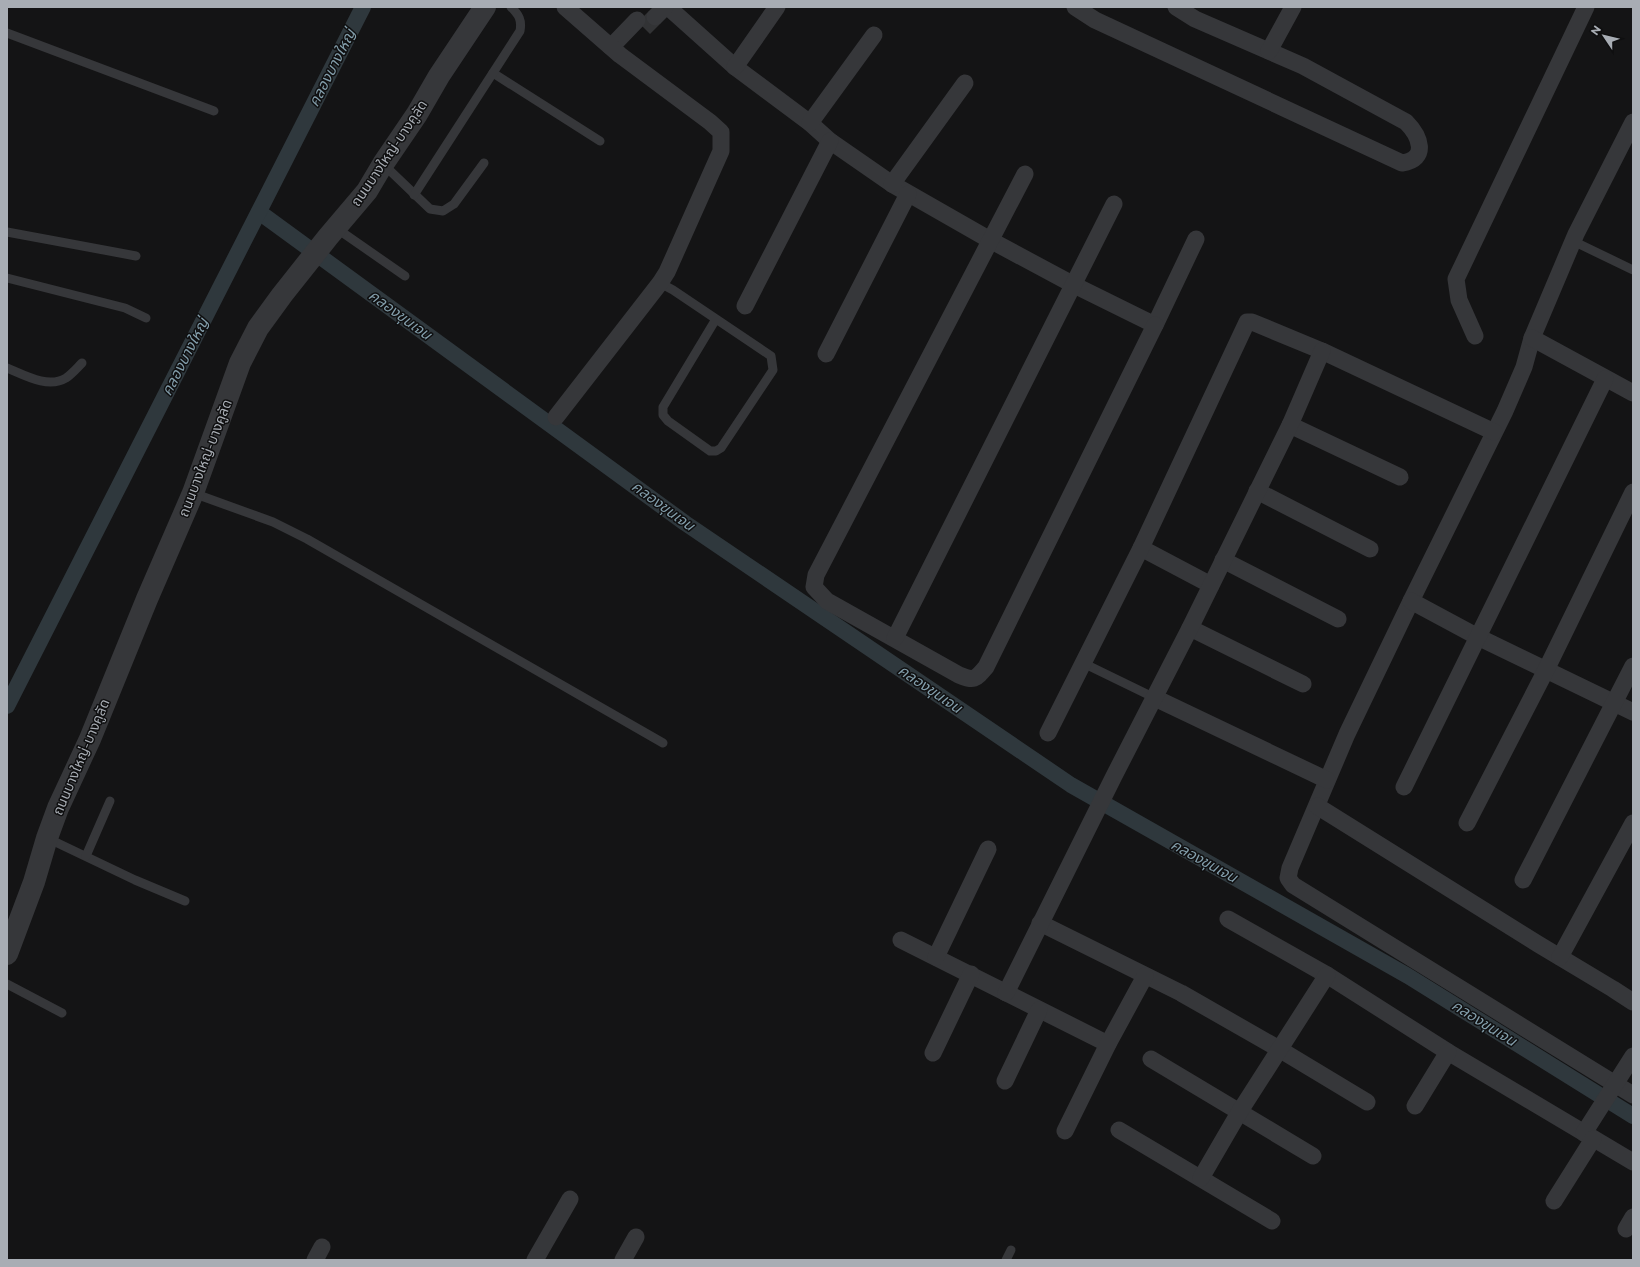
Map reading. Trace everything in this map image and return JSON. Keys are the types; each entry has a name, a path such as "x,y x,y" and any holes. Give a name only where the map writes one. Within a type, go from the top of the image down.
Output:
{"street":[{"name":"ถนนบางใหญ่-บางคูลัด","path":"7,954 34,882 47,838 193,492 240,363 258,328 282,295 367,191 383,164 417,114 439,76 485,7"},
{"path":"556,417 667,272 721,151 721,132 710,122 615,51 565,7"},
{"path":"735,67 777,7"},
{"path":"1075,7 1095,20 1402,163 1410,162 1418,154 1420,143 1415,130 1406,122 1303,66 1269,51 1198,13 1176,7"},
{"path":"1269,51 1293,7"},
{"path":"1475,336 1459,300 1456,279 1586,7"},
{"path":"615,51 652,14 735,67 810,123 830,141 908,194 1074,285 1156,325"},
{"path":"810,123 874,35"},
{"path":"892,184 964,83"},
{"path":"1633,122 1573,241 1532,338 1524,367 1494,432 1411,601 1327,780 1290,868 1288,878 1293,885 1554,1047 1613,1087 1633,1095"},
{"path":"745,306 830,141"},
{"path":"1025,174 816,575 814,586 827,601 959,675 970,679 977,678 989,660 1156,325 1196,239"},
{"path":"826,354 908,194"},
{"path":"895,638 1114,204"},
{"path":"1048,733 1141,548 1247,322 1252,322 1322,351 1494,432"},
{"path":"1532,338 1633,393"},
{"path":"1006,993 1114,776 1190,628 1290,425 1322,351"},
{"path":"1404,787 1605,379"},
{"path":"1290,425 1400,477"},
{"path":"1257,492 1370,549"},
{"path":"1467,823 1546,670 1633,492"},
{"path":"1141,548 1210,585"},
{"path":"1223,560 1338,619"},
{"path":"1411,601 1478,637 1633,712"},
{"path":"1190,628 1303,684"},
{"path":"1524,880 1633,666"},
{"path":"1155,698 1327,780"},
{"path":"1317,806 1633,1002"},
{"path":"1560,957 1633,823"},
{"path":"936,958 988,849"},
{"path":"1228,919 1327,975 1448,1052 1590,1130 1633,1162"},
{"path":"1040,923 1181,993 1279,1049 1367,1102"},
{"path":"901,940 1108,1044"},
{"path":"933,1053 971,974"},
{"path":"1201,1178 1279,1049 1327,975"},
{"path":"1065,1130 1108,1044 1145,976"},
{"path":"1005,1080 1039,1010"},
{"path":"1416,1106 1448,1052"},
{"path":"1554,1201 1613,1087 1633,1056"},
{"path":"1151,1059 1313,1156"},
{"path":"1119,1130 1272,1221"},
{"path":"535,1260 570,1199"},
{"path":"623,1260 636,1237"}],"lane":[{"path":"414,195 520,31 522,22 518,14 511,7"},
{"path":"7,33 214,111"},
{"path":"493,74 600,141"},
{"path":"383,164 430,209 443,211 454,204 484,163"},
{"path":"7,232 136,256"},
{"path":"332,232 405,276"},
{"path":"1573,241 1633,270"},
{"path":"7,278 125,308 146,318"},
{"path":"660,283 716,319 771,356 773,370 721,448 716,452 710,451 668,421 663,415 663,407 716,319"},
{"path":"7,368 32,378 50,383 65,378 82,363"},
{"path":"193,492 273,522 307,539 663,743"},
{"path":"1083,662 1155,698"},
{"path":"86,856 110,801"},
{"path":"47,838 135,880 185,901"},
{"path":"7,984 62,1013"},
{"path":"1006,1260 1012,1250"}],"waterway":[{"name":"คลองบางใหญ่","path":"7,706 363,7"},
{"name":"คลองขุนเจน","path":"259,212 685,523 1071,785 1408,976 1633,1116"}],"tunnel":[{"path":"644,28 655,17"}]}
